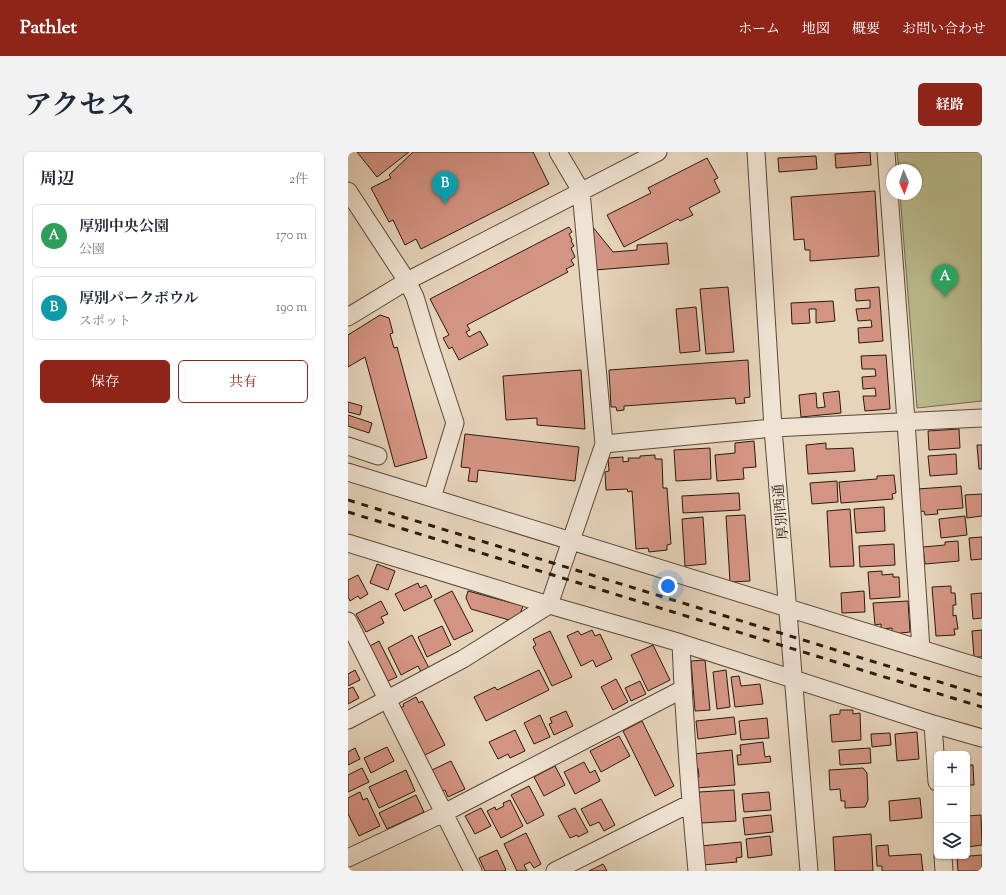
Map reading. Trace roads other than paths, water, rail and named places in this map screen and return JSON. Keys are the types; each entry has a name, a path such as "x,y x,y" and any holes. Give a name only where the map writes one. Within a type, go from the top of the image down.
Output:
{"street":[{"path":"348,720 463,659 549,605 604,444 581,191 558,152"},
{"path":"348,317 407,281 658,152"},
{"name":"厚別西通","path":"756,152 773,428 808,871"},
{"path":"886,152 921,649"},
{"path":"348,191 407,281 415,296 455,423 432,498"},
{"path":"604,444 773,428 982,418"},
{"path":"348,446 378,456"},
{"path":"348,472 982,668"},
{"path":"348,543 549,605 681,643 933,724 982,738"},
{"path":"348,621 473,871"},
{"path":"681,643 683,689 697,871"},
{"path":"348,858 444,813 683,689"},
{"path":"933,724 935,751"},
{"path":"555,871 691,803"},
{"path":"943,859 944,871"}],"railway":[{"path":"348,500 982,695"},
{"path":"348,512 982,707"}],"place":[{"name":"厚別パークボウル","path":"445,204"},
{"name":"厚別中央公園","path":"945,297"}]}
